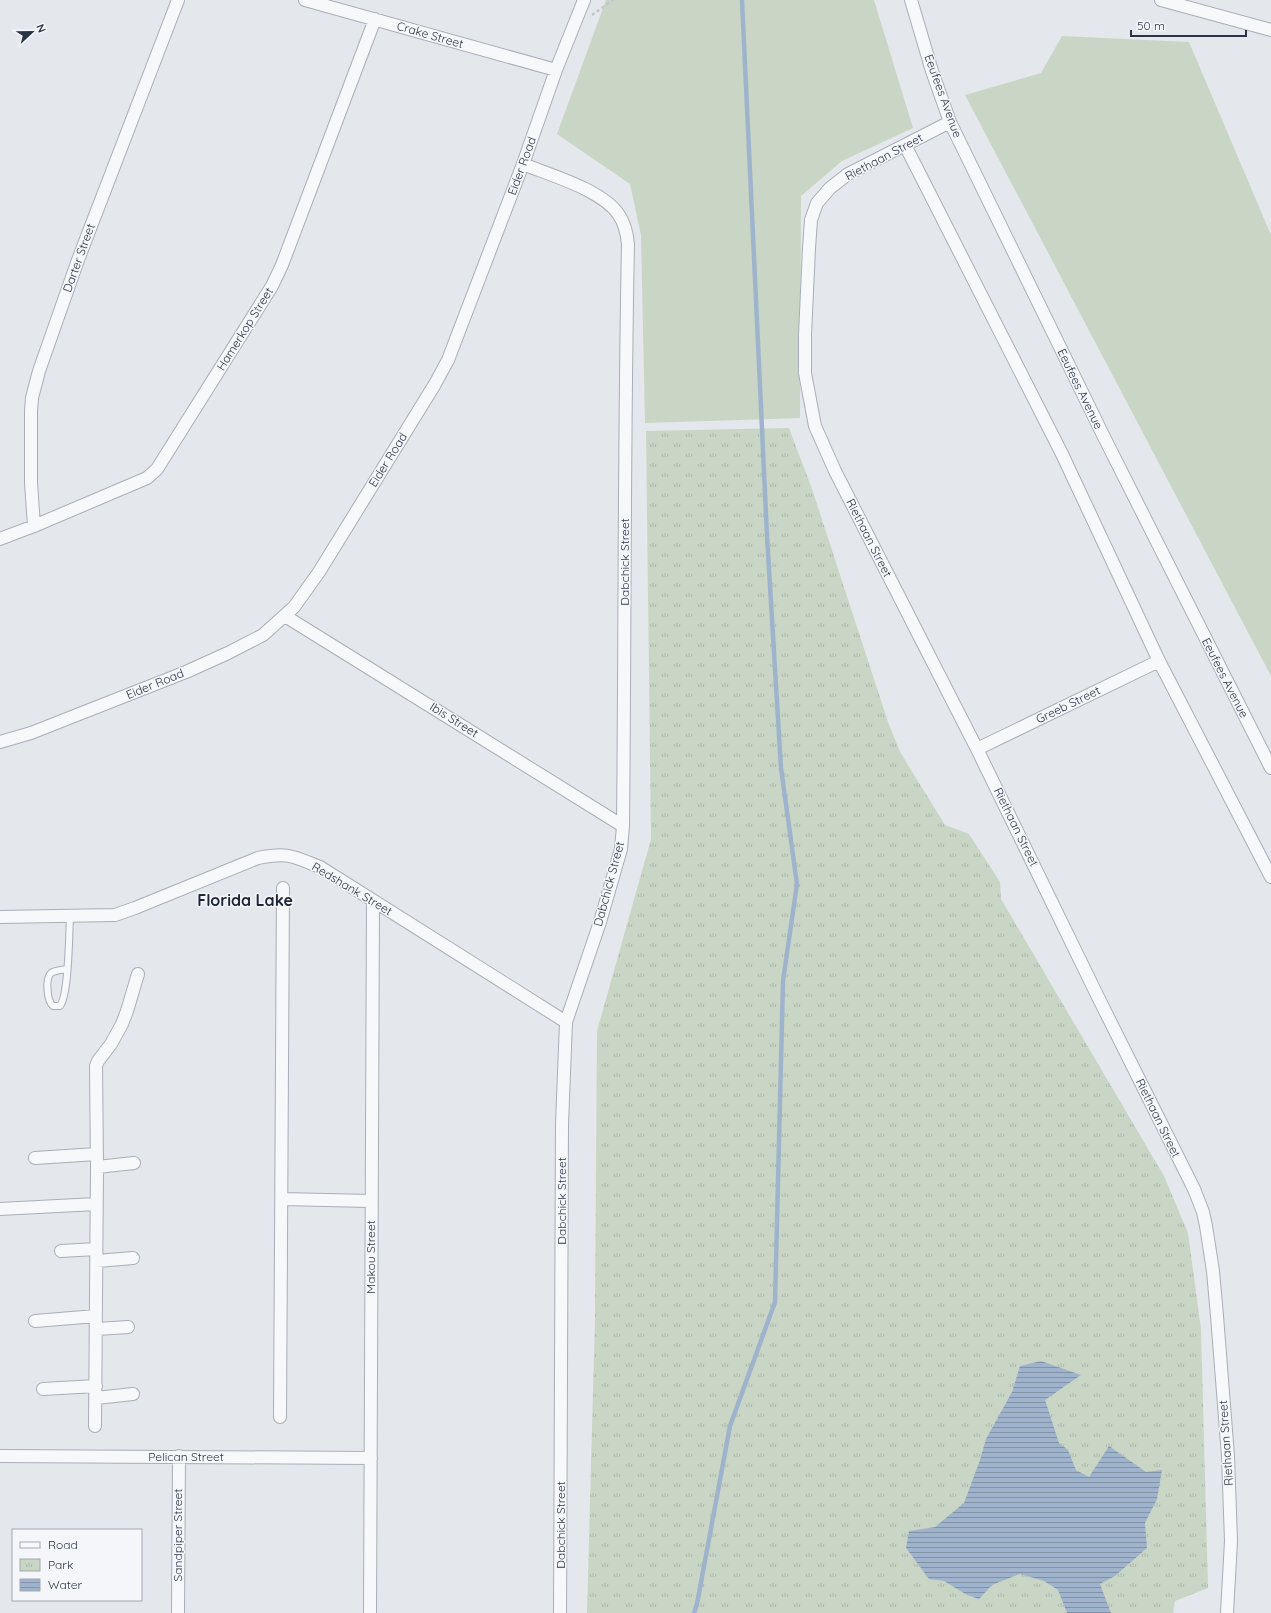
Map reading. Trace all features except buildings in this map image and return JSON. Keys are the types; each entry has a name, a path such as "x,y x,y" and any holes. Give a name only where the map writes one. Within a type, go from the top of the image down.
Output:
{"street":[{"name":"Darter Street","path":"34,526 31,483 31,411 33,392 78,260 178,0"},
{"name":"Crake Street","path":"305,0 556,70"},
{"name":"Eider Road","path":"0,742 31,733 228,654 263,635 294,607 319,572 435,384 448,360 523,164 556,70 584,0"},
{"name":"Eeufees Avenue","path":"911,0 932,71 950,122 1102,435 1271,768"},
{"path":"1161,0 1194,4 1271,30"},
{"name":"Hamerkop Street","path":"0,539 147,478 157,470 272,286 282,265 375,19"},
{"name":"Riethaan Street","path":"950,122 848,174 830,188 817,202 811,220 805,335 806,373 815,426 835,471 978,749 1094,990 1194,1189 1203,1212 1214,1278 1228,1456 1231,1541 1226,1613"},
{"path":"905,145 1062,454 1159,661 1271,877"},
{"name":"Dabchick Street","path":"523,164 590,192 610,204 620,215 626,230 628,244 624,494 625,618 623,826 621,849 600,922 566,1022 562,1124 560,1613"},
{"name":"Ibis Street","path":"285,616 623,826"},
{"name":"Greeb Street","path":"978,749 1159,661"},
{"name":"Redshank Street","path":"0,917 120,914 258,858 288,854 320,867 566,1022"},
{"path":"280,1417 283,888"},
{"name":"Makou Street","path":"370,1613 371,1201 374,902"},
{"path":"95,1426 97,1330 96,1066 111,1044 128,1011 138,974"},
{"path":"35,1158 97,1154"},
{"path":"97,1167 134,1163"},
{"path":"282,1199 371,1201"},
{"path":"0,1208 96,1204"},
{"path":"60,1251 133,1258"},
{"path":"35,1321 96,1316"},
{"path":"97,1330 128,1327"},
{"path":"43,1389 133,1394"},
{"name":"Pelican Street","path":"0,1456 371,1458"},
{"name":"Sandpiper Street","path":"178,1613 179,1456"}],"lane":[{"path":"67,969 53,972 50,976 48,1000 53,1006 60,1006 63,1001 67,969 70,916"}],"green space":[{"path":"606,0 874,0 913,128 842,161 801,196 800,418 645,423 641,235 630,184 557,134"},
{"path":"1062,36 1189,42 1271,235 1271,676 965,95 1041,73"},
{"path":"789,428 812,489 888,722 900,752 945,825 969,834 1000,882 1001,899 1164,1176 1188,1233 1201,1329 1208,1588 1175,1601 1173,1613 587,1613 595,1317 597,1031 651,839 646,431"}],"water":[{"path":"1041,1361 1081,1375 1045,1400 1059,1443 1068,1450 1076,1470 1089,1477 1109,1446 1146,1472 1162,1470 1157,1499 1145,1523 1147,1548 1115,1576 1100,1584 1111,1613 1067,1613 1058,1590 1044,1581 1020,1574 992,1585 979,1599 967,1595 944,1581 929,1579 906,1548 909,1531 935,1527 964,1503 986,1439 1012,1392 1020,1366"}],"waterway":[{"path":"694,1613 697,1604 730,1426 775,1302 783,981 797,884 781,768 767,536 742,0"}],"district":[{"name":"Florida Lake","path":"245,900"}]}
